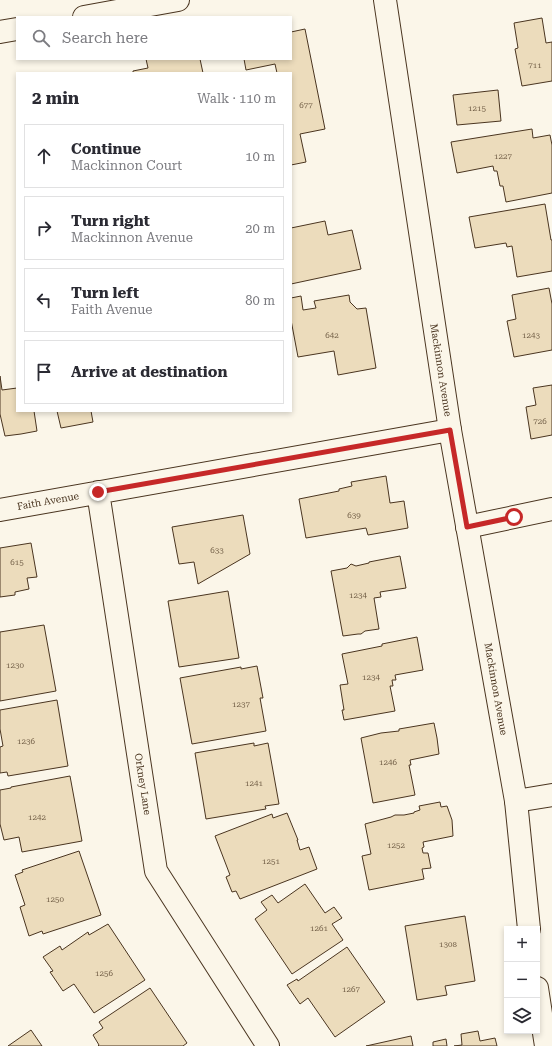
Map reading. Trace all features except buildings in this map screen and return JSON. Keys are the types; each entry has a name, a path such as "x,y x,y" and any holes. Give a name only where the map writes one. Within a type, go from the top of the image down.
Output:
{"street":[{"path":"90,16 178,0"},
{"name":"Mackinnon Avenue","path":"385,0 450,430 516,801 530,926"},
{"path":"0,32 16,29"},
{"name":"Faith Avenue","path":"0,510 450,430"},
{"name":"Orkney Lane","path":"98,492 156,871 268,1046"},
{"path":"467,527 552,509"},
{"path":"516,801 552,796"},
{"path":"539,998 546,1046"}],"route":[{"path":"98,492 450,430 467,527 514,517"}]}
